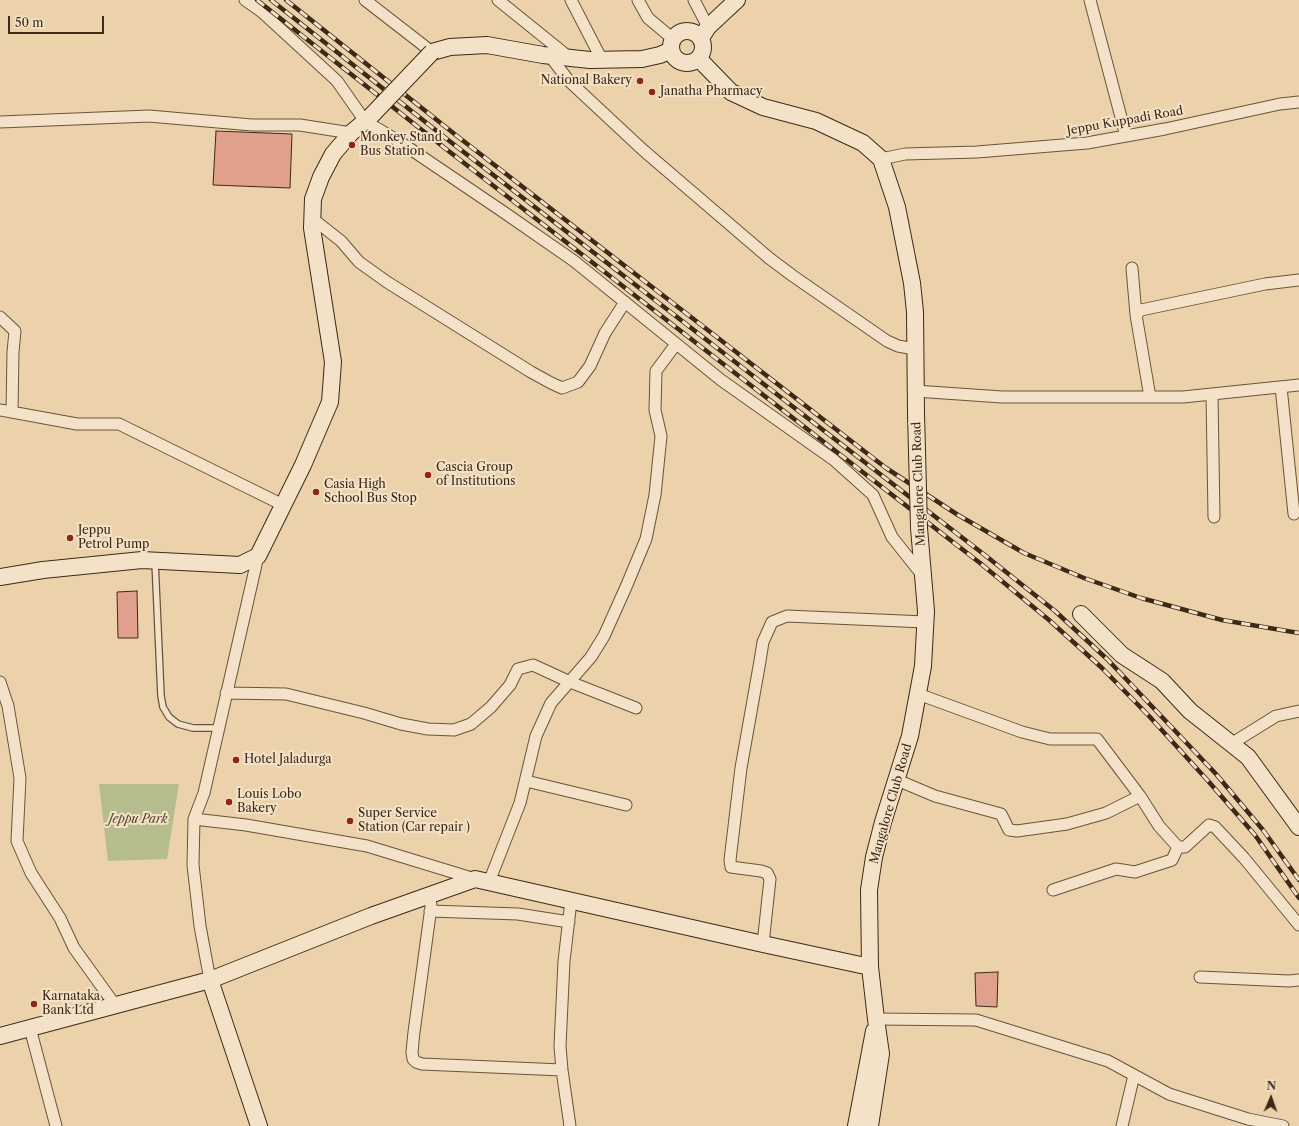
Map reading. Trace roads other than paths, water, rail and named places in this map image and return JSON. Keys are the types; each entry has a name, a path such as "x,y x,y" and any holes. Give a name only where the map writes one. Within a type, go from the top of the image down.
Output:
{"street":[{"path":"246,0 262,12 337,81 368,119 574,261 721,380 834,460 873,495 892,537 923,577"},
{"path":"365,0 432,52"},
{"path":"498,0 571,58"},
{"path":"572,0 602,60"},
{"path":"638,0 648,18 672,44 673,55 680,62 686,63 692,63 698,59 703,49 704,32 694,0"},
{"path":"259,1126 210,980 200,926 193,866 194,819 204,793 258,556 303,465 330,402 333,362 312,228 313,199 321,177 332,154 351,133 368,119 432,52 450,47 487,45 571,58 602,60 642,59 660,55 672,44 676,34 688,30 697,34 704,32 737,0"},
{"path":"1090,0 1126,136"},
{"path":"549,55 569,81 626,134 769,258 823,298 887,341 898,346 915,349"},
{"name":"Mangalore Club Road","path":"698,59 731,92 763,107 816,122 863,143 881,159 897,207 912,283 915,312 915,392 919,528 926,611 923,666 910,736 883,822 874,857 871,877 870,967 881,1054 870,1126"},
{"name":"Jeppu Kuppadi Road","path":"881,159 905,154 977,152 1087,143 1280,104 1299,102"},
{"path":"0,122 149,116 252,125 300,125 351,133"},
{"path":"313,219 341,241 359,262 387,282 531,372 562,388 578,382 590,366 605,333 624,302"},
{"path":"1132,268 1136,315 1150,397"},
{"path":"1136,315 1141,310 1265,284 1299,280"},
{"path":"0,317 15,331 13,352 12,412"},
{"path":"0,1036 210,980 371,916 430,903 482,880 520,803 536,736 551,703 591,657 604,636 646,539 655,496 661,436 655,410 656,371 676,344"},
{"path":"915,392 1002,397 1183,397 1299,385"},
{"path":"1281,387 1294,514"},
{"path":"1212,394 1214,517"},
{"path":"0,410 77,424 119,424 283,505"},
{"path":"0,577 43,570 142,560 240,565 258,556"},
{"path":"1081,614 1122,655 1162,682 1190,711 1248,756 1299,827"},
{"path":"763,944 770,880 767,873 731,867 730,860 741,768 763,642 772,622 787,616 925,622"},
{"path":"226,693 286,694 402,724 428,729 454,730 471,724 491,707 510,685 518,669 533,665 570,682 636,708"},
{"path":"0,682 8,706 20,778 17,841 31,873 60,918 74,948 115,1005"},
{"path":"918,694 1022,732 1050,739 1097,739 1140,796 1159,826 1178,847 1185,847 1208,825 1215,827 1244,858 1299,925"},
{"path":"1231,744 1276,716 1299,711"},
{"path":"897,780 935,796 1001,814 1009,830 1017,831 1067,824 1106,813 1140,796"},
{"path":"526,781 626,805"},
{"path":"194,819 246,825 367,846 482,880 870,967"},
{"path":"1053,890 1116,870 1135,872 1172,860 1178,847"},
{"path":"570,1126 560,1046 564,961 571,901"},
{"path":"430,903 569,922"},
{"path":"430,903 414,1032 412,1052 413,1059 422,1064 562,1070"},
{"path":"1200,976 1289,981 1299,980"},
{"path":"876,1019 976,1020 1108,1061 1169,1094 1248,1119 1283,1126"},
{"name":"Mangalore Club Road","path":"856,1126 876,1019"},
{"path":"30,1028 56,1126"},
{"path":"1122,1126 1134,1074"}],"lane":[{"path":"155,561 160,696 164,707 169,717 178,724 193,728 218,728"}],"railway":[{"path":"257,0 446,149 980,563 1049,620 1102,668 1149,716 1209,782 1255,835 1299,898"},
{"path":"271,0 452,143 1055,611 1108,660 1216,774 1263,830 1299,880"},
{"path":"286,0 457,136 886,468 958,515 1024,553 1084,578 1141,598 1222,620 1299,633"}],"place":[{"name":"National Bakery","path":"640,81"},
{"name":"Janatha Pharmacy","path":"652,92"},
{"name":"Monkey Stand Bus Station","path":"352,145"},
{"name":"Cascia Group of Institutions","path":"428,475"},
{"name":"Casia High School Bus Stop","path":"316,492"},
{"name":"Jeppu Petrol Pump","path":"70,538"},
{"name":"Hotel Jaladurga","path":"236,760"},
{"name":"Louis Lobo Bakery","path":"229,802"},
{"name":"Super Service Station (Car repair )","path":"350,821"},
{"name":"Karnataka Bank Ltd","path":"34,1004"}],"park label":[{"name":"Jeppu Park","path":"138,820"}]}
